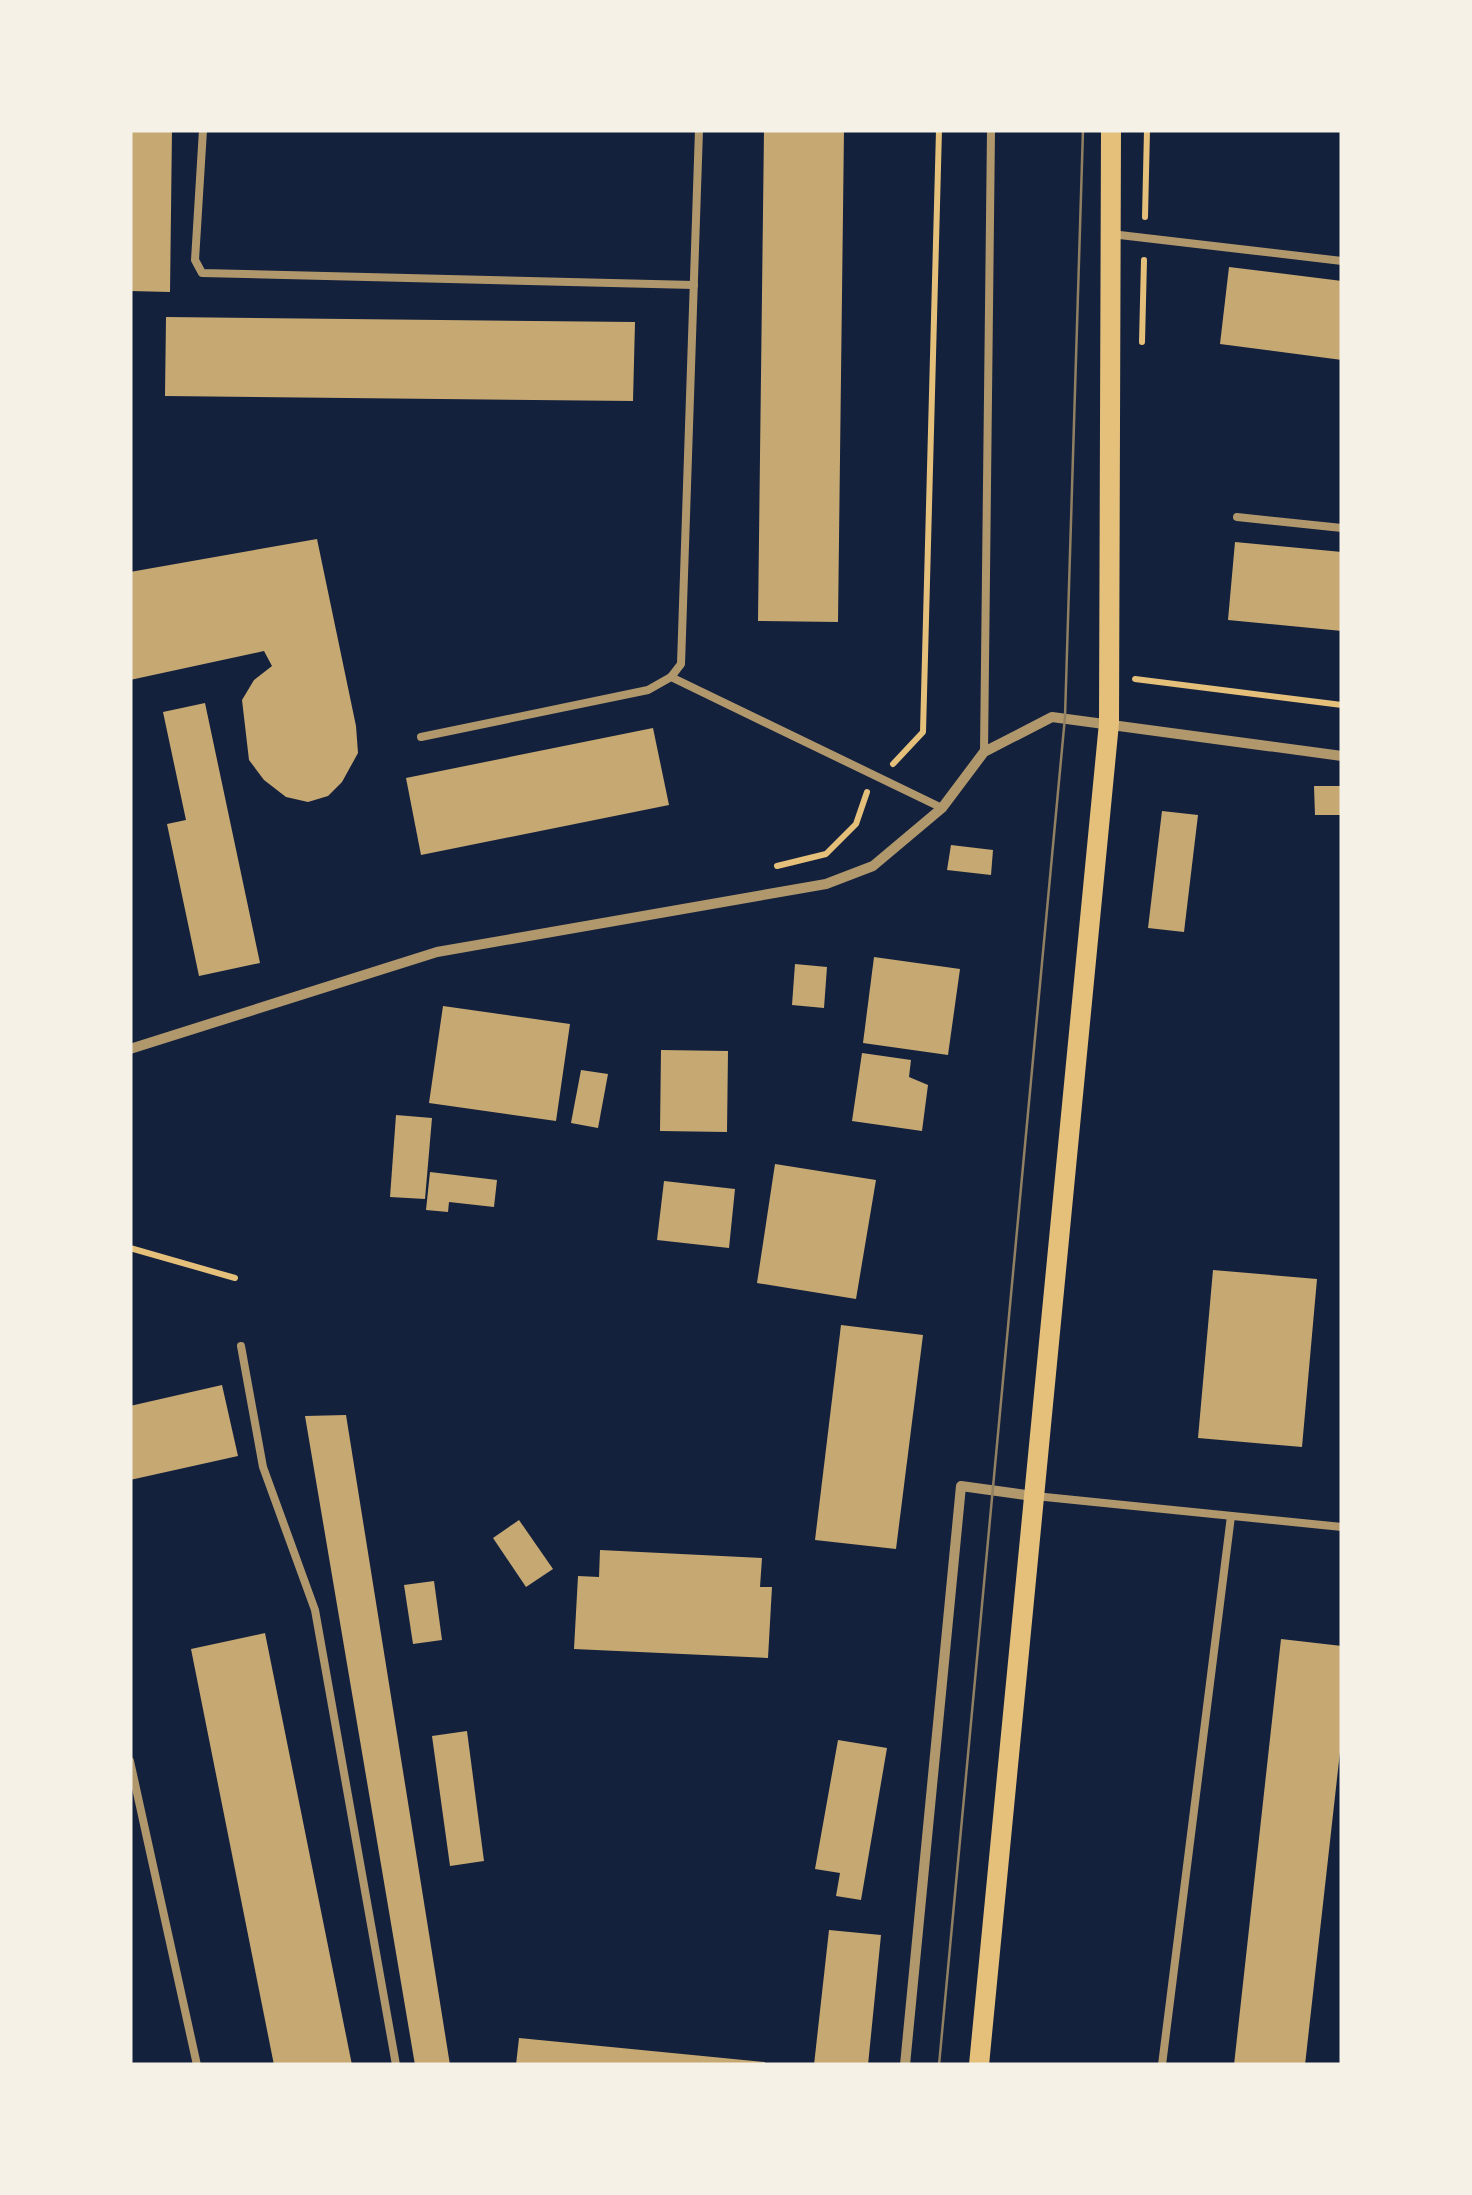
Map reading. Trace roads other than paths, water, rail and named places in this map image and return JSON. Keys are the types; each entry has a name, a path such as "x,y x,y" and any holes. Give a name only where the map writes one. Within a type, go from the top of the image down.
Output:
{"main road":[{"path":"979,2065 1110,723 1111,130"}],"street":[{"path":"130,1049 437,952 826,884 873,866 942,808 984,752 1052,717 1342,756"},
{"path":"905,2065 961,1486 1034,1496"}],"lane":[{"path":"203,130 195,260 202,274 694,285"},
{"path":"421,738 648,690 672,677 681,664 699,130"},
{"path":"984,752 991,130"},
{"path":"1111,234 1342,261"},
{"path":"1237,517 1342,528"},
{"path":"672,677 942,808"},
{"path":"240,1346 263,1467 315,1610 396,2065"},
{"path":"1034,1496 1342,1526"},
{"path":"1162,2065 1231,1516"},
{"path":"130,1761 197,2065"}],"tram line":[{"path":"939,2065 1065,717 1083,130"}]}
